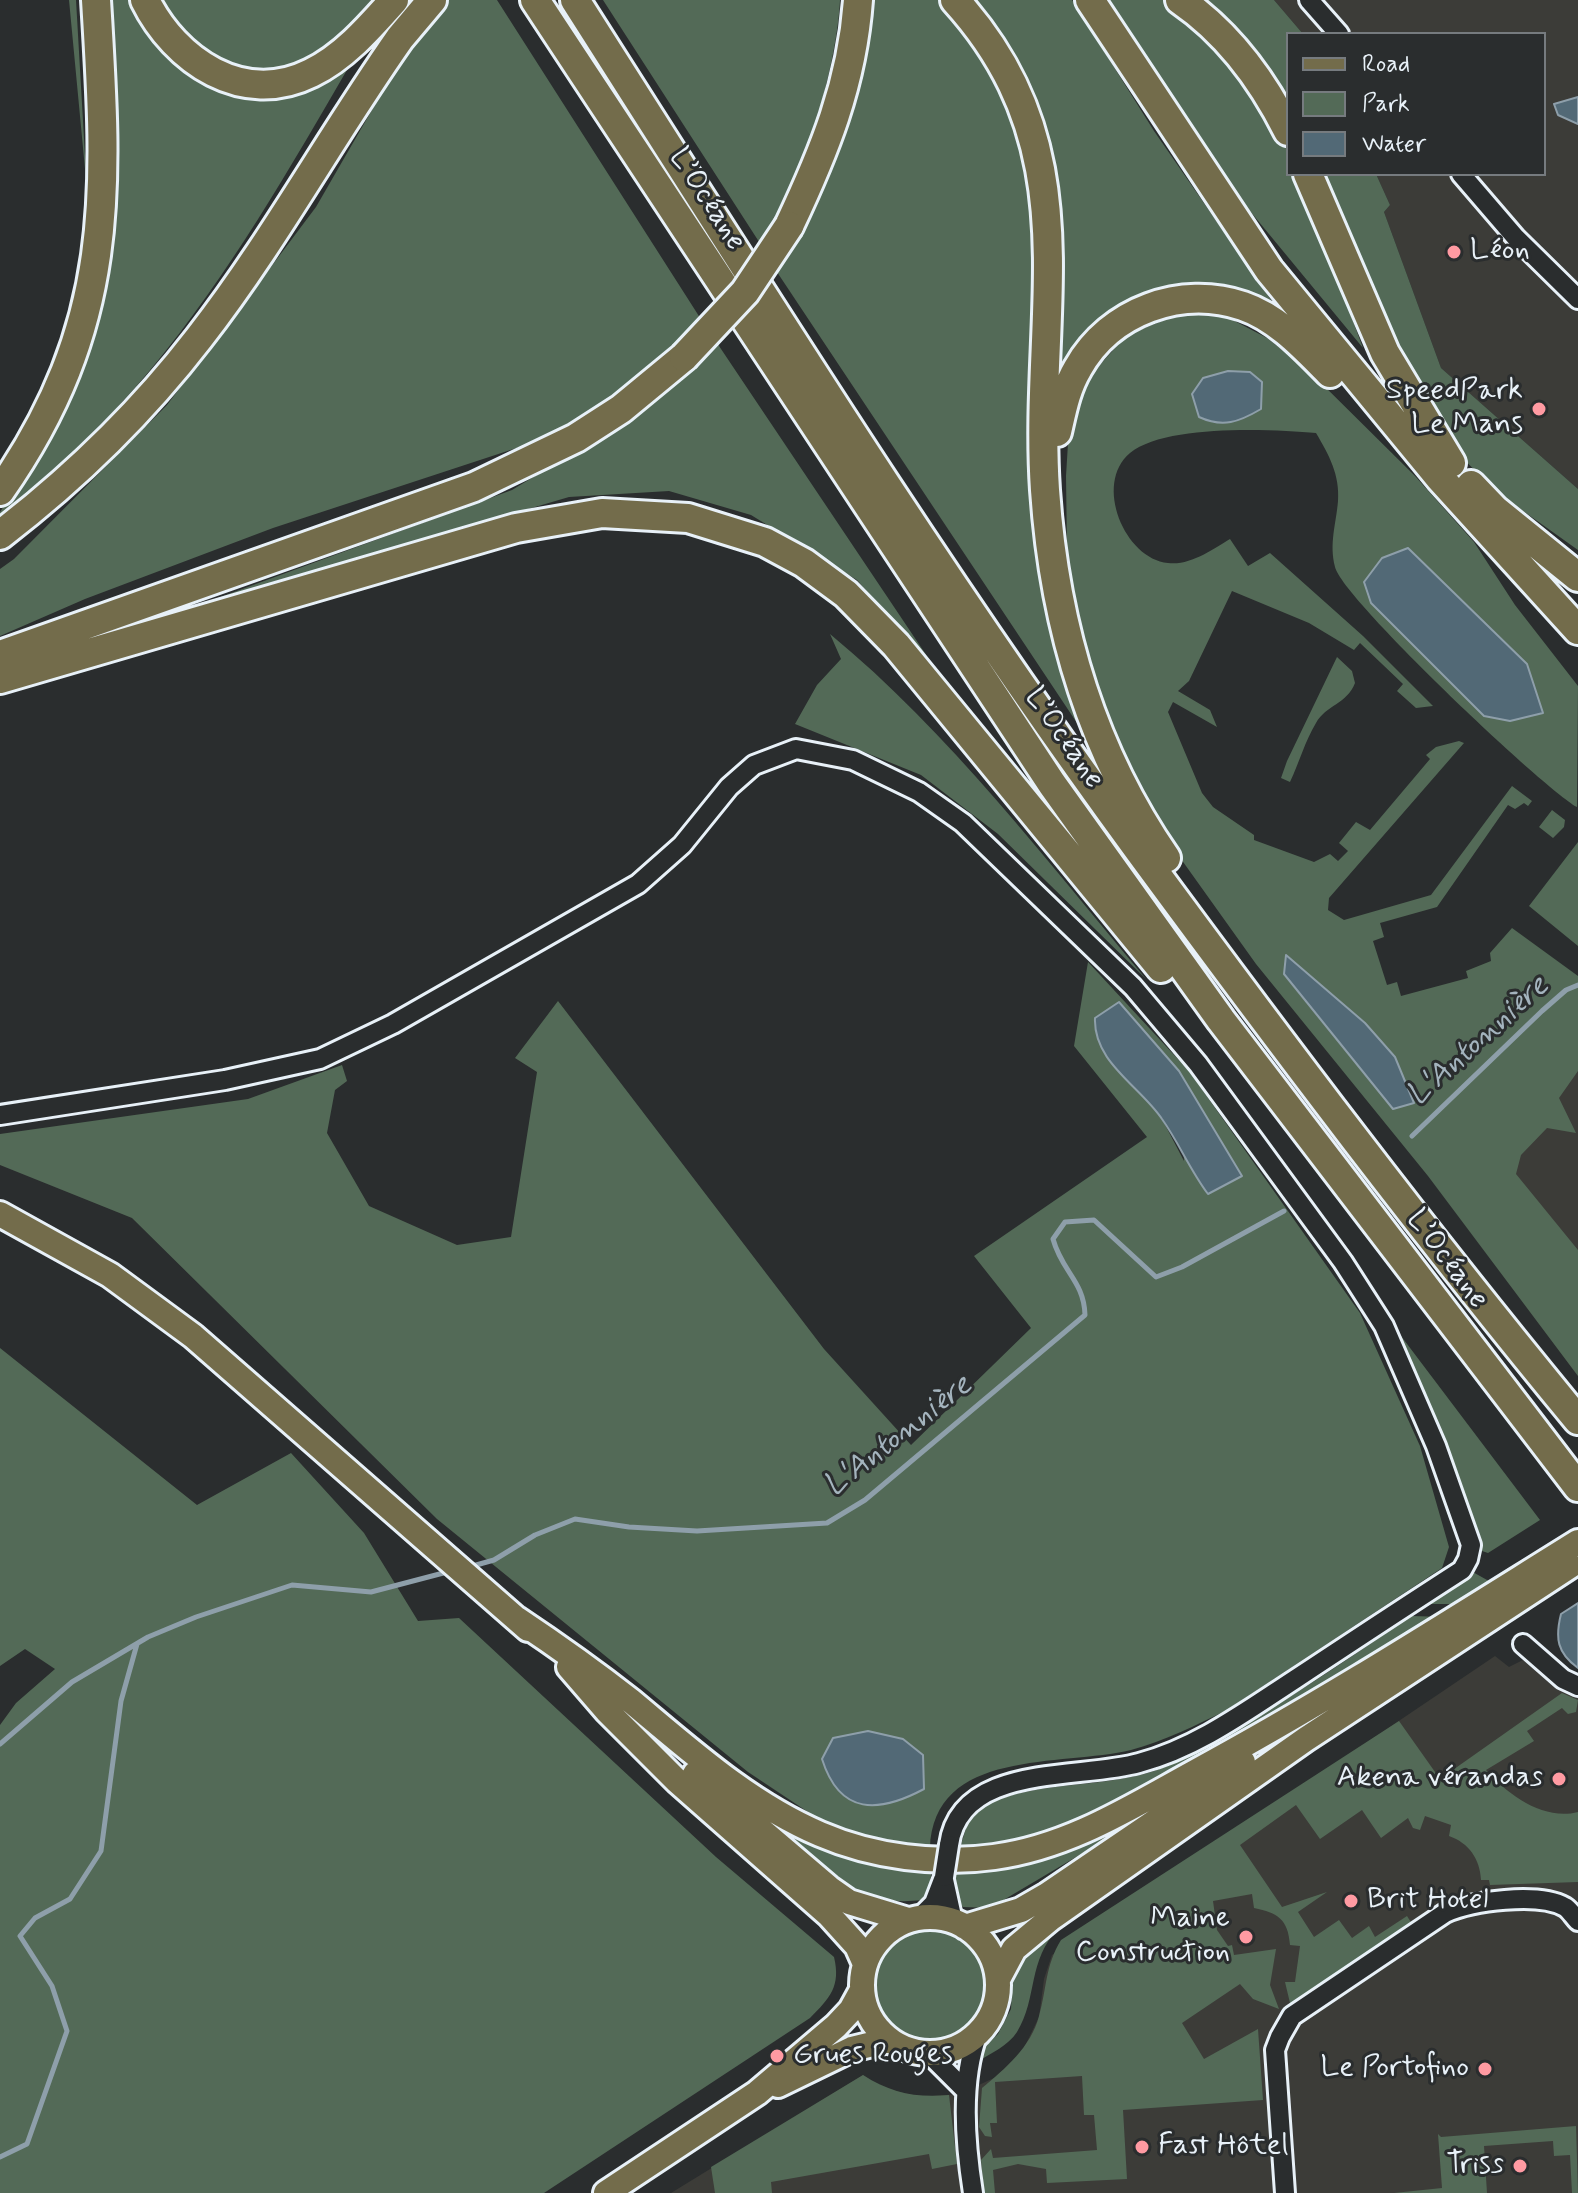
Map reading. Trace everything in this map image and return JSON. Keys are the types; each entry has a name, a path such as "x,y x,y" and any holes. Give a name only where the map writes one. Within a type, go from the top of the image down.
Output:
{"highway":[{"path":"0,491 43,422 63,379 96,268 104,182 96,0"},
{"path":"145,0 165,34 202,67 232,80 267,84 309,75 326,65 394,0"},
{"path":"313,169 312,152 369,54 409,0"},
{"path":"0,535 117,433 152,395 237,286 400,38 432,0"},
{"name":"L’Océane","path":"535,0 940,619 1221,1020 1578,1487"},
{"name":"L’Océane","path":"575,0 931,548 1139,851 1421,1226 1578,1420"},
{"path":"0,655 474,487 576,438 621,409 684,357 745,292 789,226 828,142 846,74 858,0"},
{"path":"955,0 982,33 1020,99 1041,172 1050,240 1045,486 1050,548 1068,642 1104,747 1155,841 1216,930 1223,962"},
{"path":"1090,0 1170,127 1254,251 1445,470 1578,630"},
{"path":"1180,0 1217,29 1248,65 1286,128"},
{"path":"1309,176 1385,353 1445,470 1578,577"},
{"path":"1050,548 1057,532 1057,436 1062,407 1078,368 1113,327 1138,311 1166,302 1213,300 1243,306 1271,320 1299,342 1424,468 1445,470"},
{"path":"0,679 472,541 559,519 602,513 643,513 724,527 778,549 846,594 942,700 1186,1000 1221,1020"}],"main road":[{"path":"0,1214 76,1253 143,1297 223,1361 572,1669 607,1711 677,1781 829,1915 857,1946 865,1964"},
{"path":"517,1619 589,1668 725,1778 769,1808 822,1835 880,1852 936,1860 1019,1852 1056,1842 1111,1819 1303,1713 1578,1542"},
{"path":"862,1990 872,2021 889,2040 908,2050 928,2053 955,2049 978,2033 993,2012 998,1979 1014,1949 1050,1919 1318,1731 1578,1561"},
{"path":"572,1669 597,1686 849,1902 914,1919 959,1924 1021,1910 1047,1895 1454,1620"},
{"path":"606,2193 757,2093 836,2026 851,2010 862,1990 865,1964 881,1937 914,1919"},
{"path":"959,1924 988,1949 998,1979"},
{"path":"757,2093 852,2049 889,2040"}],"street":[{"path":"1309,0 1337,32"},
{"path":"1463,176 1537,261 1578,299"},
{"path":"0,1115 225,1080 320,1059 393,1024 638,884 682,845 729,787 754,765 775,754 796,749 853,760 919,792 963,823 1133,987 1198,1064 1343,1262 1384,1326 1436,1446 1471,1545 1462,1570 1223,1727 1176,1751 1139,1763 1004,1784 969,1802 951,1830 944,1877 934,1903 914,1919"},
{"path":"1523,1644 1555,1673 1578,1686"},
{"path":"944,1877 959,1924"},
{"path":"1285,2193 1275,2050 1292,2016 1445,1913 1464,1905 1478,1901 1543,1902 1566,1907 1578,1921"},
{"path":"973,2193 966,2091 971,2054 978,2033"},
{"path":"928,2053 966,2091"}],"shaded area":[{"path":"1274,0 1578,0 1578,489 1441,368 1384,212 1390,205 1377,176 1546,176 1546,32 1301,32"},
{"path":"1575,1046 1578,1050 1578,1376 1429,1176"},
{"path":"1495,1656 1509,1667 1527,1658 1578,1694 1578,2193 671,2193 863,2075 883,2088 921,2097 959,2094 994,2078 1022,2052 1039,2017 1044,1979 1052,1955"}],"green space":[{"path":"69,0 76,0 87,190"},
{"path":"106,0 134,0 161,45 180,64 225,92 250,99 276,99 303,92 351,63 257,220 179,333 116,409 0,521 0,512 30,466 97,313"},
{"path":"157,0 381,0 336,40 311,56 286,67 259,72 233,70 207,58 181,36"},
{"path":"445,0 497,0 704,324 617,396 547,438 273,528 85,599 0,636 0,569 14,559 167,405 316,207 395,70"},
{"path":"603,0 840,0 832,59 814,128 790,195 763,248"},
{"path":"867,0 945,0 967,25 1029,145 1059,634 1083,732 773,266"},
{"path":"967,0 1072,0 1154,131 1278,310 1136,303 1055,403 1057,205"},
{"path":"1105,0 1167,0 1204,24 1272,111 1286,145 1286,176 1299,176 1363,348 1245,205"},
{"path":"1196,0 1274,0 1301,32 1286,32 1286,106"},
{"path":"1323,176 1377,176 1390,205 1384,212 1441,368 1578,489 1578,550 1495,491 1450,445 1417,395"},
{"path":"1182,313 1229,318 1267,338 1307,369 1415,476 1474,542 1515,605 1578,686 1577,807 1525,765 1446,691 1371,615 1346,585 1333,558 1337,482 1329,457 1316,433 1220,431 1168,437 1130,453 1119,466 1114,483 1114,500 1127,535 1139,548 1153,558 1168,563 1185,562 1201,556 1230,539 1248,566 1270,553 1363,636 1433,706 1416,708 1397,691 1403,684 1360,643 1354,650 1309,623 1232,591 1189,681 1178,691 1210,710 1217,727 1173,702 1168,712 1202,793 1213,807 1254,835 1254,840 1314,862 1330,854 1338,861 1348,851 1339,843 1356,822 1370,830 1430,759 1426,755 1436,747 1459,741 1464,743 1329,898 1328,910 1344,920 1431,895 1512,786 1532,801 1528,806 1524,803 1515,809 1508,805 1437,907 1380,923 1384,937 1373,941 1387,985 1397,982 1401,996 1468,978 1466,971 1491,961 1490,953 1512,928 1578,976 1578,1071 1559,1098 1576,1133 1547,1128 1521,1155 1516,1174 1578,1250 1578,1376 1428,1176 1256,964 1166,838 1108,729 1076,621 1067,549 1066,476 1069,427 1084,382 1127,335","holes":["1382,558 1458,691 1425,654 1371,603 1364,582","1286,956 1365,1023 1392,1108 1284,975"]},
{"path":"715,340 941,677 857,580 751,515 669,491 569,497 185,610 512,490 588,444"},
{"path":"830,634 874,672 956,755 1146,979 998,834 921,775 795,724 817,685 841,659"},
{"path":"1337,657 1352,671 1355,683 1347,696 1316,723 1290,782 1281,778 1287,761"},
{"path":"1552,810 1565,820 1564,827 1553,838 1539,827"},
{"path":"1578,842 1578,946 1529,906"},
{"path":"1088,962 1189,1071 1360,1313 1420,1446 1449,1547 1442,1568 1227,1710 1131,1750 1038,1762 977,1777 953,1793 937,1816 930,1849 882,1845 817,1818 748,1772 437,1519 132,1218 0,1165 0,1134 248,1099 342,1065 347,1081 335,1090 327,1133 369,1206 457,1245 511,1237 537,1072 515,1058 558,1001 824,1349 911,1445 1031,1328 974,1256 1147,1137 1074,1046","holes":["1119,1003 1179,1071 1184,1161 1162,1119"]},
{"path":"1395,1328 1540,1520 1488,1553 1482,1551 1444,1444"},
{"path":"0,1348 197,1505 291,1453 364,1533 418,1621 459,1618 716,1857 834,1957 835,1984 823,2004 810,2018 544,2193 0,2193 0,1725 16,1703 55,1669 25,1649 0,1666"},
{"path":"1471,1571 1496,1585 1467,1604 1425,1604"},
{"path":"1411,1616 1446,1617 1111,1807 1038,1834 960,1848 971,1812 1016,1794 1131,1777 1181,1760 1277,1705"},
{"path":"1562,1693 1578,1700 1576,1712 1568,1714 1562,1708 1527,1731 1534,1741 1486,1770 1528,1804 1552,1813 1578,1812 1578,1882 1490,1885 1489,1880 1481,1880 1472,1853 1449,1836 1451,1825 1425,1816 1420,1830 1413,1828 1408,1818 1381,1838 1362,1810 1320,1839 1296,1805 1240,1845 1282,1907 1327,1892 1298,1912 1314,1937 1339,1920 1352,1938 1369,1926 1375,1937 1407,1916 1414,1927 1298,2005 1290,2003 1285,1982 1295,1982 1300,1946 1290,1945 1284,1923 1269,1912 1254,1908 1252,1894 1213,1901 1217,1930 1228,1946 1232,1945 1234,1955 1276,1949 1270,1985 1279,2009 1253,1999 1240,1984 1182,2023 1204,2059 1258,2029 1263,2100 1123,2110 1127,2179 1047,2183 1046,2169 1018,2164 993,2170 995,2193 984,2193 981,2160 991,2149 993,2158 1097,2150 1094,2115 1084,2115 1082,2076 995,2082 997,2123 990,2123 992,2137 985,2136 979,2127 982,2088 1008,2065 1030,2038 1039,2016 1052,1959 1061,1940 1399,1721 1440,1779"},
{"path":"784,1832 814,1845 932,1870 928,1893 922,1900 899,1901 861,1893 830,1874"},
{"path":"1097,1834 1106,1835 1103,1841 990,1908 963,1907 956,1901 956,1871"},
{"path":"930,1927 962,1936 978,1952 987,1984 978,2016 962,2032 930,2041 898,2032 882,2016 873,1984 882,1952 898,1936"},
{"path":"1059,1928 1042,1953 1024,2019 1017,2032 1004,2045 977,2062 977,2054 998,2034 1011,2009 1013,1970 1037,1939"},
{"path":"863,2075 904,2093 949,2095 957,2164 932,2169 929,2154 771,2182 772,2193 715,2193 711,2167"},
{"path":"1576,2126 1578,2193 1572,2193 1570,2155 1554,2156 1553,2141 1484,2146 1487,2193 1394,2193 1442,2188 1438,2134 1441,2137"}],"water":[{"path":"1578,97 1578,124 1558,115 1554,104"},
{"path":"1228,371 1250,372 1262,382 1261,409 1231,422 1199,417 1192,394 1203,378"},
{"path":"1408,548 1527,664 1543,713 1510,721 1484,716 1371,603 1364,582 1382,558"},
{"path":"1286,955 1365,1023 1395,1057 1414,1103 1393,1109 1284,974"},
{"path":"1119,1002 1179,1071 1242,1176 1208,1194 1162,1119 1110,1061 1096,1034 1095,1018"},
{"path":"1578,1603 1578,1668 1562,1651 1558,1630 1561,1614"},
{"path":"868,1731 903,1739 923,1755 924,1789 877,1805 850,1800 839,1791 822,1759 833,1738"}],"waterway":[{"name":"L'Antonnière","path":"1412,1136 1542,1011 1566,990 1578,985"},
{"name":"L'Antonnière","path":"469,1567 494,1560 535,1535 575,1519 629,1527 697,1531 827,1523 865,1500 1085,1315 1081,1293 1053,1239 1065,1222 1094,1220 1156,1277 1182,1267 1284,1211"},
{"name":"L'Antonnière","path":"0,1744 72,1682 148,1637 196,1617 292,1585 371,1592 451,1571"},
{"name":"L'Antonnière","path":"0,2157 27,2144 67,2031 52,1986 20,1936 35,1918 70,1899 101,1851 121,1701 137,1644"}],"place":[{"name":"Léon","path":"1454,252"},
{"name":"SpeedPark Le Mans","path":"1539,409"},
{"name":"Akena vérandas","path":"1559,1779"},
{"name":"Brit Hotel","path":"1351,1901"},
{"name":"Maine Construction","path":"1246,1937"},
{"name":"Grues Rouges","path":"777,2056"},
{"name":"Le Portofino","path":"1485,2069"},
{"name":"Fast Hôtel","path":"1142,2147"},
{"name":"Triss","path":"1520,2166"}]}
